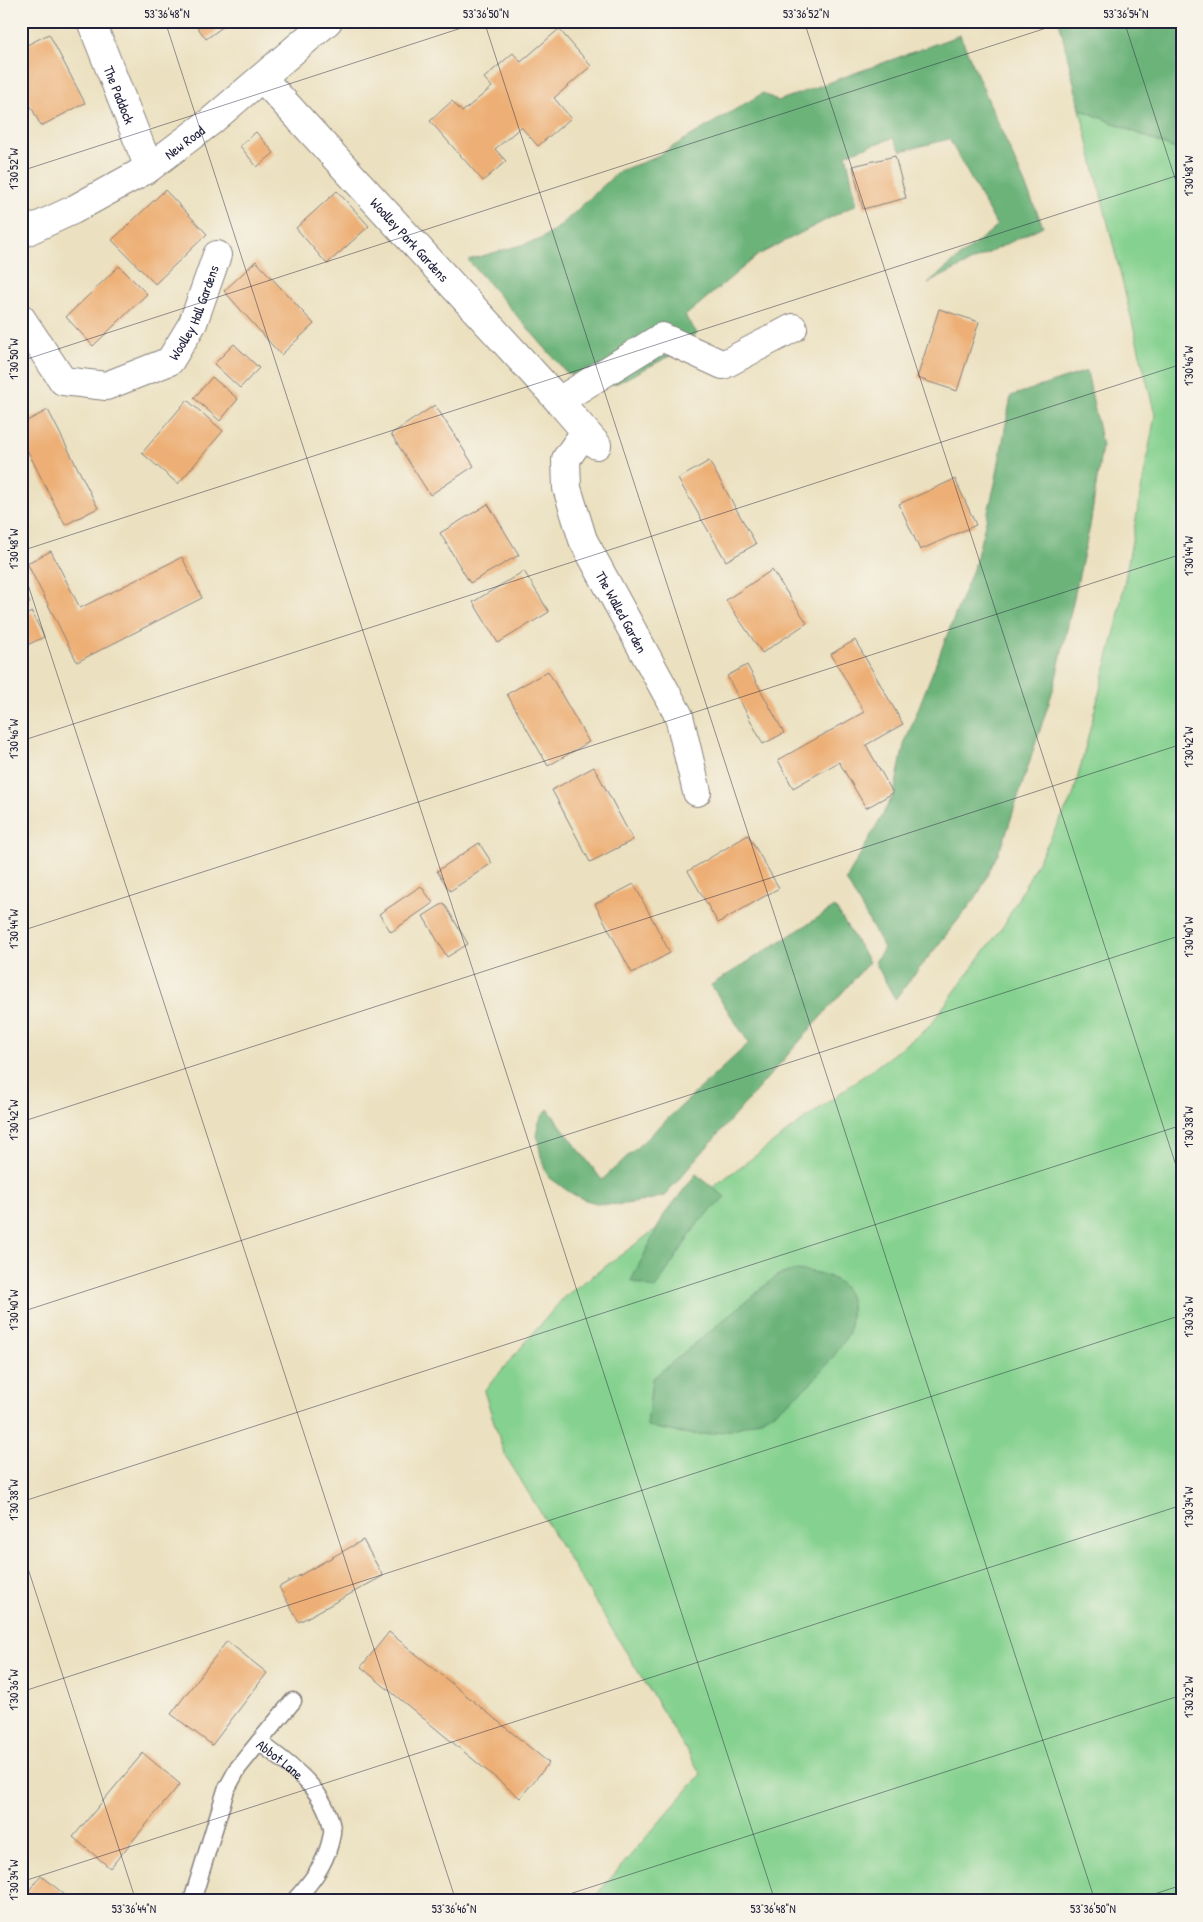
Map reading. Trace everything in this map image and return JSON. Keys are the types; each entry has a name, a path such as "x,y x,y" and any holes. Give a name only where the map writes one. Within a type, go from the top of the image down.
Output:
{"street":[{"name":"The Paddock","path":"91,21 150,168"},
{"name":"New Road","path":"21,234 73,210 150,168 210,122 328,21"},
{"name":"Woolley Park Gardens","path":"262,78 591,438"},
{"name":"Woolley Hall Gardens","path":"21,318 63,381 106,386 170,361 194,323 217,255"},
{"path":"559,401 662,337 723,365 793,328"},
{"name":"The Walled Garden","path":"591,438 566,459 567,488 583,540 679,716 698,792"}],"lane":[{"path":"259,1742 293,1701"},
{"name":"Abbot Lane","path":"192,1901 226,1790 238,1768 259,1742 294,1768 315,1790 333,1829 327,1855 314,1878 294,1901"}],"green space":[{"path":"1059,21 1182,21 1182,152 1080,109"},
{"path":"960,35 1043,226 928,283 997,226 949,139 901,151 893,138 846,154 857,204 758,255 685,316 697,333 668,357 615,384 593,385 566,372 468,260 539,240 559,227 619,171 652,159 763,93 778,101"},
{"path":"1080,109 1182,152 1182,1901 591,1901 701,1774 504,1453 484,1391 564,1297 927,1029 1004,925 1073,796 1117,623 1155,415"},
{"path":"1087,371 1102,446 1090,526 1054,687 1004,840 978,895 895,999 875,962 884,948 846,880 894,794 904,745 975,564 995,484 1011,396"},
{"path":"835,907 869,962 664,1196 624,1204 598,1203 573,1194 549,1177 542,1161 537,1133 538,1124 548,1109 602,1180 749,1043 711,985"},
{"path":"696,1174 725,1197 698,1223 655,1289 631,1281 664,1215"},
{"path":"796,1270 817,1273 836,1280 848,1294 851,1304 849,1332 833,1357 815,1378 783,1406 759,1420 737,1428 715,1433 698,1434 681,1433 647,1426 652,1379 778,1275"}],"building":[{"path":"193,21 231,21 206,39"},
{"path":"559,29 591,66 554,98 571,118 538,146 521,127 495,149 506,161 483,181 430,121 452,101 462,112 492,87 484,78 513,53 521,62"},
{"path":"49,34 85,103 41,126 21,87 21,48"},
{"path":"256,132 274,153 257,167 240,146"},
{"path":"895,156 906,198 863,209 853,166"},
{"path":"165,190 207,234 155,284 112,240"},
{"path":"337,191 369,226 327,264 296,228"},
{"path":"256,261 314,324 281,355 224,291"},
{"path":"119,266 147,294 93,346 66,317"},
{"path":"939,309 979,322 957,391 917,378"},
{"path":"234,344 259,368 240,388 214,364"},
{"path":"212,377 238,399 220,421 194,398"},
{"path":"187,400 223,431 178,484 142,453"},
{"path":"435,405 474,466 430,495 391,434"},
{"path":"48,410 98,508 65,525 21,438 21,424"},
{"path":"709,461 756,544 726,561 678,479"},
{"path":"955,479 976,525 920,550 899,504"},
{"path":"488,504 519,555 470,583 440,533"},
{"path":"51,551 80,608 182,557 202,598 77,662 27,563"},
{"path":"772,570 807,623 762,653 726,600"},
{"path":"524,571 549,612 498,643 473,602"},
{"path":"21,586 30,603 21,608"},
{"path":"32,612 44,637 21,648 21,617"},
{"path":"855,640 903,724 866,745 893,793 866,808 839,762 793,788 778,760 864,712 831,654"},
{"path":"747,665 784,733 763,744 727,676"},
{"path":"548,671 589,742 548,766 507,694"},
{"path":"594,767 633,840 590,862 552,790"},
{"path":"748,835 779,888 718,923 688,871"},
{"path":"479,843 492,863 450,891 437,871"},
{"path":"634,884 670,953 632,973 595,904"},
{"path":"421,886 433,903 391,932 379,914"},
{"path":"444,903 468,944 447,957 423,916"},
{"path":"363,1540 383,1576 299,1622 279,1587"},
{"path":"389,1632 549,1763 520,1798 361,1667"},
{"path":"227,1641 267,1673 212,1745 171,1714"},
{"path":"143,1753 180,1784 110,1868 73,1837"},
{"path":"41,1875 72,1901 21,1901"}]}
